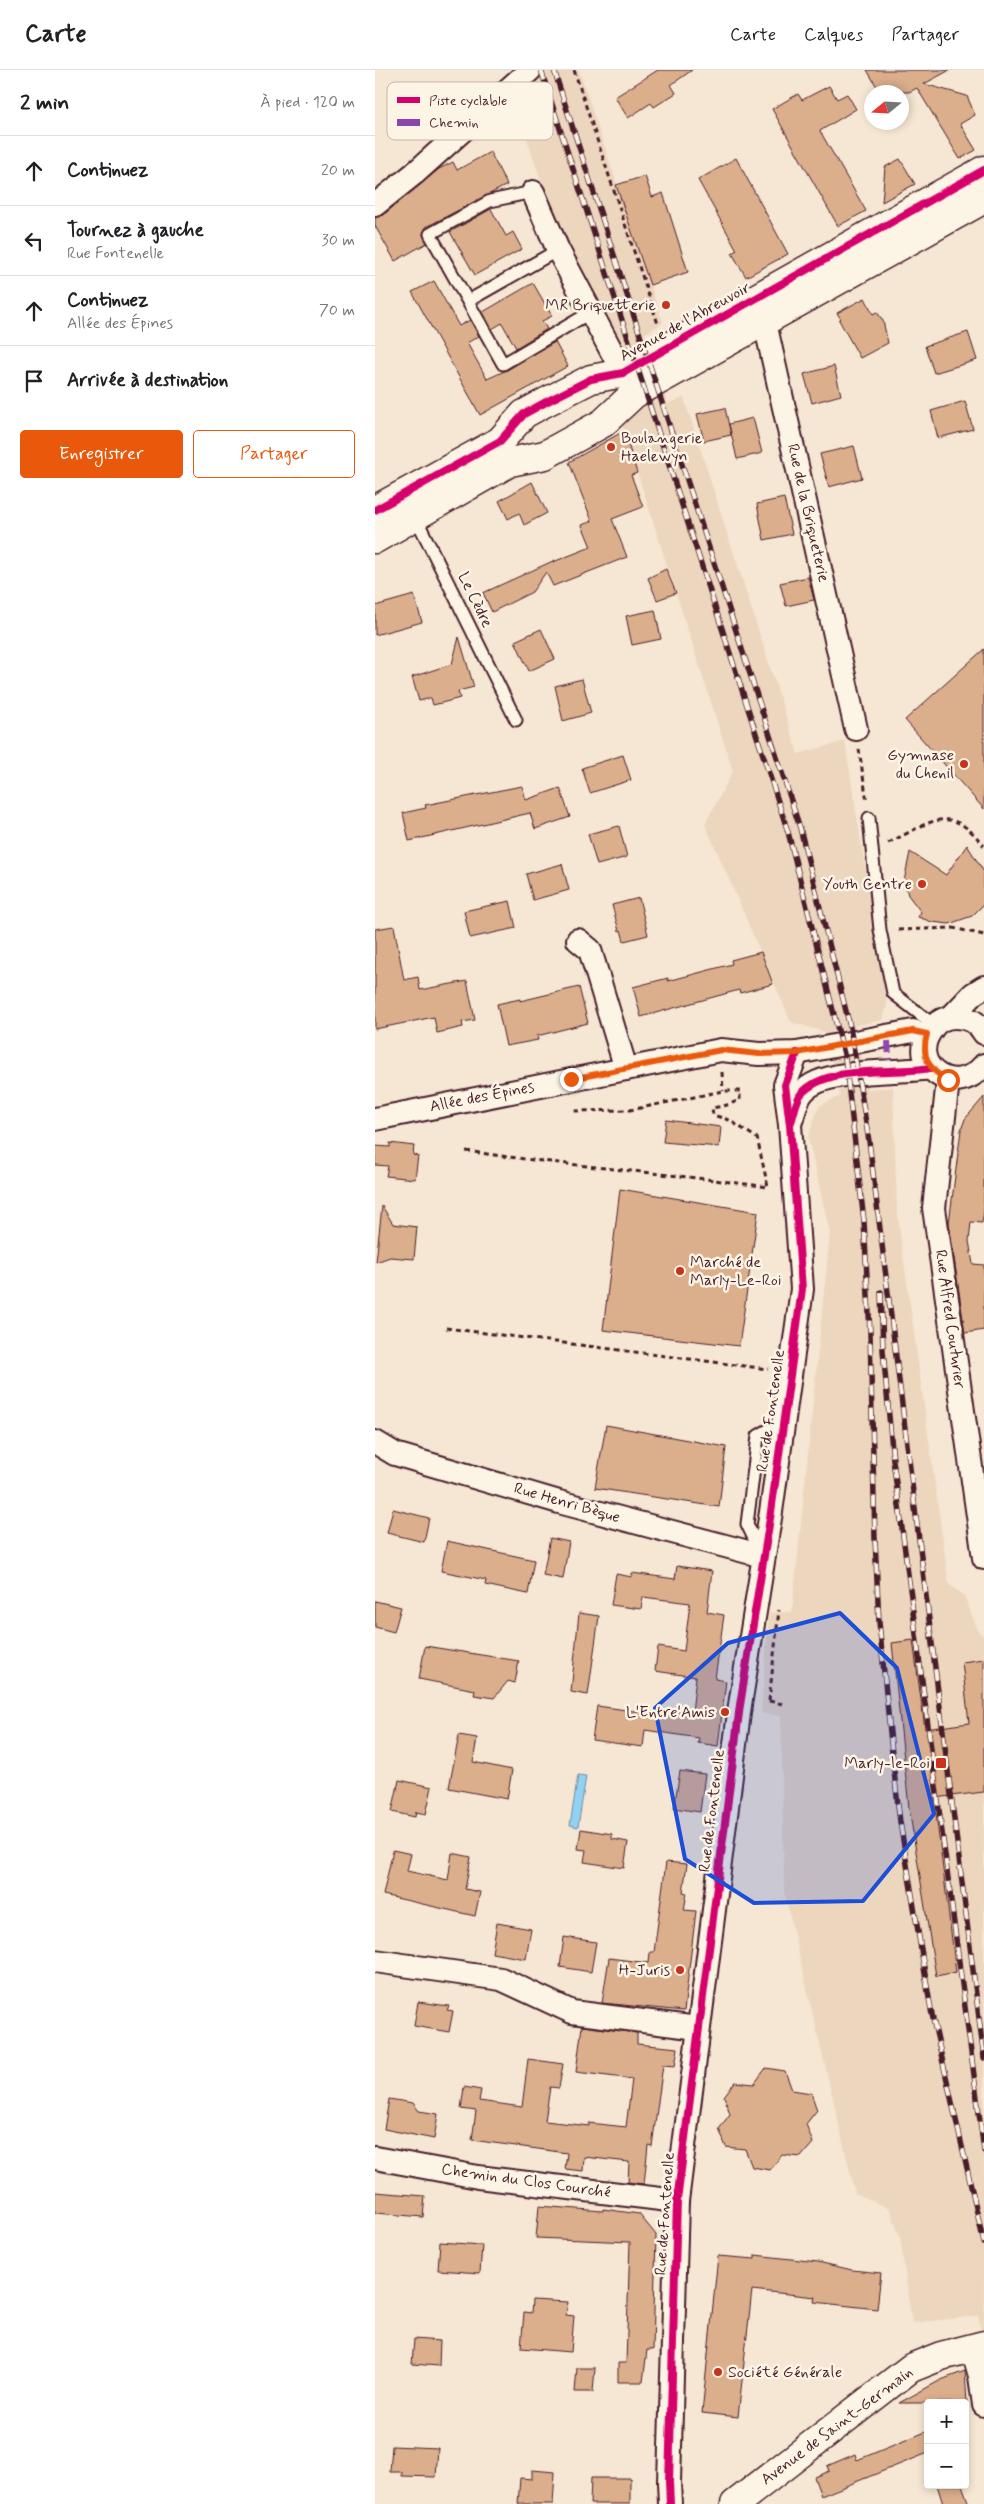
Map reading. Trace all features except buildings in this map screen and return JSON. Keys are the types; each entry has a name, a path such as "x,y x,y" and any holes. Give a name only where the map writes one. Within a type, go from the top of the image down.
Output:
{"street":[{"path":"517,82 530,70"},
{"path":"375,205 452,140"},
{"name":"Avenue de l'Abreuvoir","path":"375,510 410,506 511,462 545,455 603,423 629,383 666,348 762,309 984,170"},
{"path":"533,192 558,250 629,383"},
{"name":"Avenue de l'Abreuvoir","path":"375,539 410,506 500,441 524,414 591,379 629,383 762,309 984,199"},
{"name":"Rue de la Briqueterie","path":"762,309 856,729"},
{"path":"578,940 591,950 626,1068"},
{"path":"939,1074 924,1052 937,1026 973,994 984,987"},
{"name":"Allée des Épines","path":"375,1119 721,1050 759,1054 797,1053 937,1026 962,1017 973,1020 984,1033"},
{"name":"Rue de Fontenelle","path":"670,2504 669,2482 677,2202 740,1705 784,1420 802,1289 790,1125 785,1084 797,1053"},
{"path":"790,1125 801,1094 824,1078 866,1072 914,1071 939,1074 958,1081 969,1078 984,1065"},
{"name":"Rue Alfred Couturier","path":"939,1074 934,1208 984,1558"},
{"name":"Rue Henri Bèque","path":"375,1442 395,1454 559,1502 763,1556"},
{"path":"375,1961 501,1979 572,2012 699,2028"},
{"name":"Chemin du Clos Courché","path":"375,2158 479,2177 677,2202"},
{"path":"978,2347 984,2405"},
{"name":"Avenue de Saint-Germain","path":"735,2504 911,2368 941,2356 978,2347"}],"lane":[{"path":"533,192 490,200 431,234 503,364 591,312"},
{"path":"468,301 558,250"},
{"name":"Le Cèdre","path":"410,506 516,720"},
{"path":"869,818 881,930 893,993 937,1026"}],"path":[{"path":"574,70 666,348"},
{"path":"856,729 869,818"},
{"path":"872,850 939,819 953,819 984,846"},
{"path":"881,930 953,928 984,935"},
{"path":"466,1151 568,1164 690,1176 768,1187 757,1138 737,1124 713,1116 712,1108 740,1100 740,1091 723,1091 630,1110 572,1111"},
{"path":"446,1328 791,1372"},
{"path":"779,1626 769,1701 783,1704"}],"highlighted area":[{"path":"840,1613 897,1668 934,1814 863,1901 754,1903 685,1859 655,1708 728,1643"}],"shaded area":[{"path":"524,70 579,70 663,323 644,334 668,403 684,398 798,754 845,741 887,1005 883,1020 854,1026 868,1089 893,1087 897,1211 949,1585 964,1595 978,1631 984,1637 984,2342 978,2316 912,2323 900,2237 890,2209 855,2193 784,1891 781,1716 761,1713 769,1613 792,1612 830,1233 808,1137 819,1106 840,1096 825,1032 791,1022 705,824 733,771 600,356 527,140 553,140 553,82 519,82"}],"water":[{"path":"578,1775 586,1776 578,1827 570,1825"}],"railway":[{"path":"541,70 545,82"},
{"path":"554,70 800,828 850,1027 869,1141 984,2058"},
{"path":"553,107 788,832 845,1058 864,1221 870,1332 879,1622 893,1763 900,1822 931,2010 984,2243"},
{"path":"881,1292 883,1350 893,1460 984,2151"}],"marked path":[{"path":"888,1041 889,1060"}],"cycle path":[{"path":"375,510 500,441 524,414 591,379 623,373 984,170"},
{"path":"670,2504 669,2482 677,2201 740,1705 771,1512 802,1289 790,1125 785,1085 797,1053"},
{"path":"791,1122 796,1103 801,1094 813,1084 828,1078 862,1072 930,1068"}],"place":[{"name":"MR Briquetterie","path":"666,305"},
{"name":"Boulangerie Haelewyn","path":"611,447"},
{"name":"Gymnase du Chenil","path":"964,764"},
{"name":"Youth Centre","path":"922,884"},
{"name":"Marché de Marly-Le-Roi","path":"680,1271"},
{"name":"L'Entre'Amis","path":"725,1712"},
{"name":"Marly-le-Roi","path":"941,1763"},
{"name":"H-Juris","path":"680,1970"},
{"name":"Société Générale","path":"718,2372"}],"route":[{"path":"571,1079 721,1050 759,1054 797,1053 913,1031 927,1034 924,1052 926,1060 938,1075 948,1080"}]}
